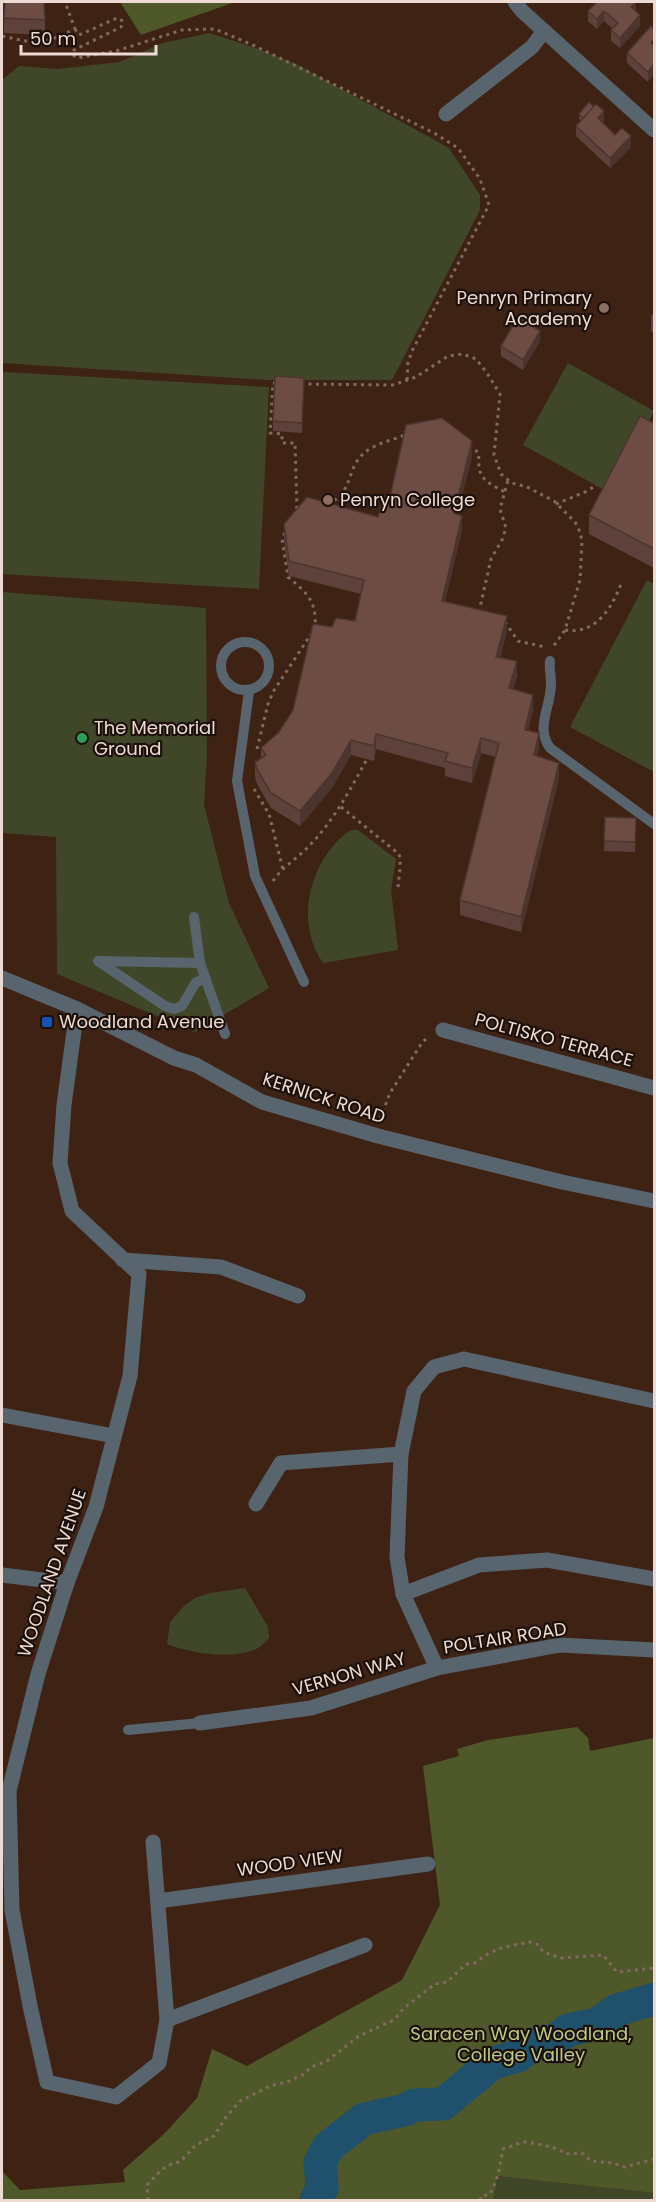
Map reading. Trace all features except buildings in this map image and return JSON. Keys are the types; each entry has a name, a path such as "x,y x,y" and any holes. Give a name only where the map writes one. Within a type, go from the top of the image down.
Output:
{"street":[{"path":"515,2 522,11 654,130"},
{"path":"446,114 532,47 544,31"},
{"name":"KERNICK ROAD","path":"2,978 77,1009 174,1058 196,1065 261,1102 374,1135 562,1182 654,1201"},
{"name":"WOODLAND AVENUE","path":"77,1009 64,1105 60,1163 72,1211 139,1274 130,1376 96,1508 67,1583 38,1674 9,1791 12,1910 47,2082 116,2097 159,2064 167,2020 153,1842"},
{"name":"POLTISKO TERRACE","path":"443,1030 654,1088"},
{"path":"123,1260 221,1267 298,1296"},
{"name":"POLTAIR ROAD","path":"654,1401 464,1359 434,1367 414,1391 400,1454 397,1557 403,1594 437,1668 560,1645 654,1650"},
{"path":"2,1415 114,1436"},
{"path":"256,1504 282,1463 400,1454"},
{"path":"403,1594 479,1565 547,1560 654,1580"},
{"path":"2,1575 67,1583"},
{"name":"VERNON WAY","path":"200,1723 311,1708 437,1668"},
{"name":"WOOD VIEW","path":"158,1901 428,1864"},
{"path":"167,2020 365,1945"}],"lane":[{"path":"251,641 262,648 268,659 269,672 262,682 249,690 232,687 225,680 222,669 222,656 228,648 238,642 251,641"},
{"path":"550,660 549,673 552,683 543,727 545,741 550,748 654,824"},
{"path":"249,690 237,780 255,876 304,981"},
{"path":"194,917 200,963 225,1034"},
{"path":"200,963 98,961 165,1006 174,1009 182,1006 196,982 206,979"},
{"path":"128,1730 200,1723"}],"path":[{"path":"65,2 79,35 117,18 123,21 121,27 74,50 72,54 77,58 116,51 182,30 216,29 434,132 458,148 480,179 489,205 412,351 406,375 407,381"},
{"path":"2,36 31,43 54,40 75,29"},
{"path":"297,384 393,385 407,381 448,356 463,354 476,359 500,394 495,455 501,474 512,483 527,487 556,504 575,522 582,541 580,580 565,630 552,649 550,660"},
{"path":"285,384 273,383 270,434 282,434 282,443 295,443 297,507 292,518"},
{"path":"320,504 331,503 340,497 360,457 376,444 416,432"},
{"path":"462,440 479,453 478,470 488,483 504,492"},
{"path":"478,616 490,559 502,540 506,528 500,509 508,480"},
{"path":"556,504 597,485"},
{"path":"255,757 273,692 315,628 316,614 308,594 288,577 282,539 287,528"},
{"path":"565,630 573,632 587,629 601,618 614,603 622,581"},
{"path":"497,621 506,623 518,641 545,647"},
{"path":"264,896 277,875 310,846 341,807 367,759"},
{"path":"253,787 269,814 283,870"},
{"path":"341,807 399,854 401,863 398,891"},
{"path":"374,1135 390,1093 423,1041 443,1030"},
{"path":"148,2200 147,2185 155,2175 171,2163 180,2163 196,2145 214,2136 226,2117 240,2102 270,2086 304,2074 311,2067 327,2061 359,2036 394,2020 404,2008 435,1984 447,1982 466,1964 481,1960 489,1953 504,1947 530,1942 539,1945 543,1952 560,1958 603,1955 617,1972 654,1968"},
{"path":"480,2200 482,2195 489,2195 492,2190 500,2170 503,2149 520,2143 538,2144 562,2150 566,2154 582,2153 591,2160 625,2167 654,2159"}],"green space":[{"path":"120,2 235,2 141,35"},
{"path":"209,33 259,49 298,65 449,148 480,195 480,210 392,380 269,380 2,363 2,80 19,66 57,69 120,62 163,43"},
{"path":"568,363 654,411 610,493 523,445"},
{"path":"2,372 269,387 259,589 2,574"},
{"path":"647,580 654,584 654,772 570,727"},
{"path":"2,592 206,608 207,756 204,805 229,903 269,988 195,1032 57,974 56,837 2,833"},
{"path":"352,830 358,830 396,859 391,890 398,950 323,963 310,934 308,918 312,887 324,858 340,838"},
{"path":"245,1588 268,1627 269,1638 259,1647 248,1652 225,1655 188,1651 167,1644 170,1622 184,1606 195,1598 210,1593"},
{"name":"Saracen Way Woodland, College Valley","path":"577,1727 588,1738 590,1751 654,1738 654,2193 497,2176 493,2200 2,2200 2,2171 20,2190 125,2182 123,2170 164,2134 197,2098 212,2049 247,2066 402,1980 440,1905 423,1766 459,1756 457,1749 488,1740"},
{"path":"496,2176 654,2193 654,2200 493,2200"}],"waterway":[{"path":"316,2200 322,2188 320,2162 328,2147 364,2119 405,2110 414,2105 443,2104 493,2063 518,2056 532,2046 557,2039 568,2030 597,2024 617,2010 654,1999"}],"place":[{"name":"Penryn Primary Academy","path":"604,308"},
{"name":"Penryn College","path":"328,500"},
{"name":"The Memorial Ground","path":"82,738"},
{"name":"Woodland Avenue","path":"47,1022"}]}
